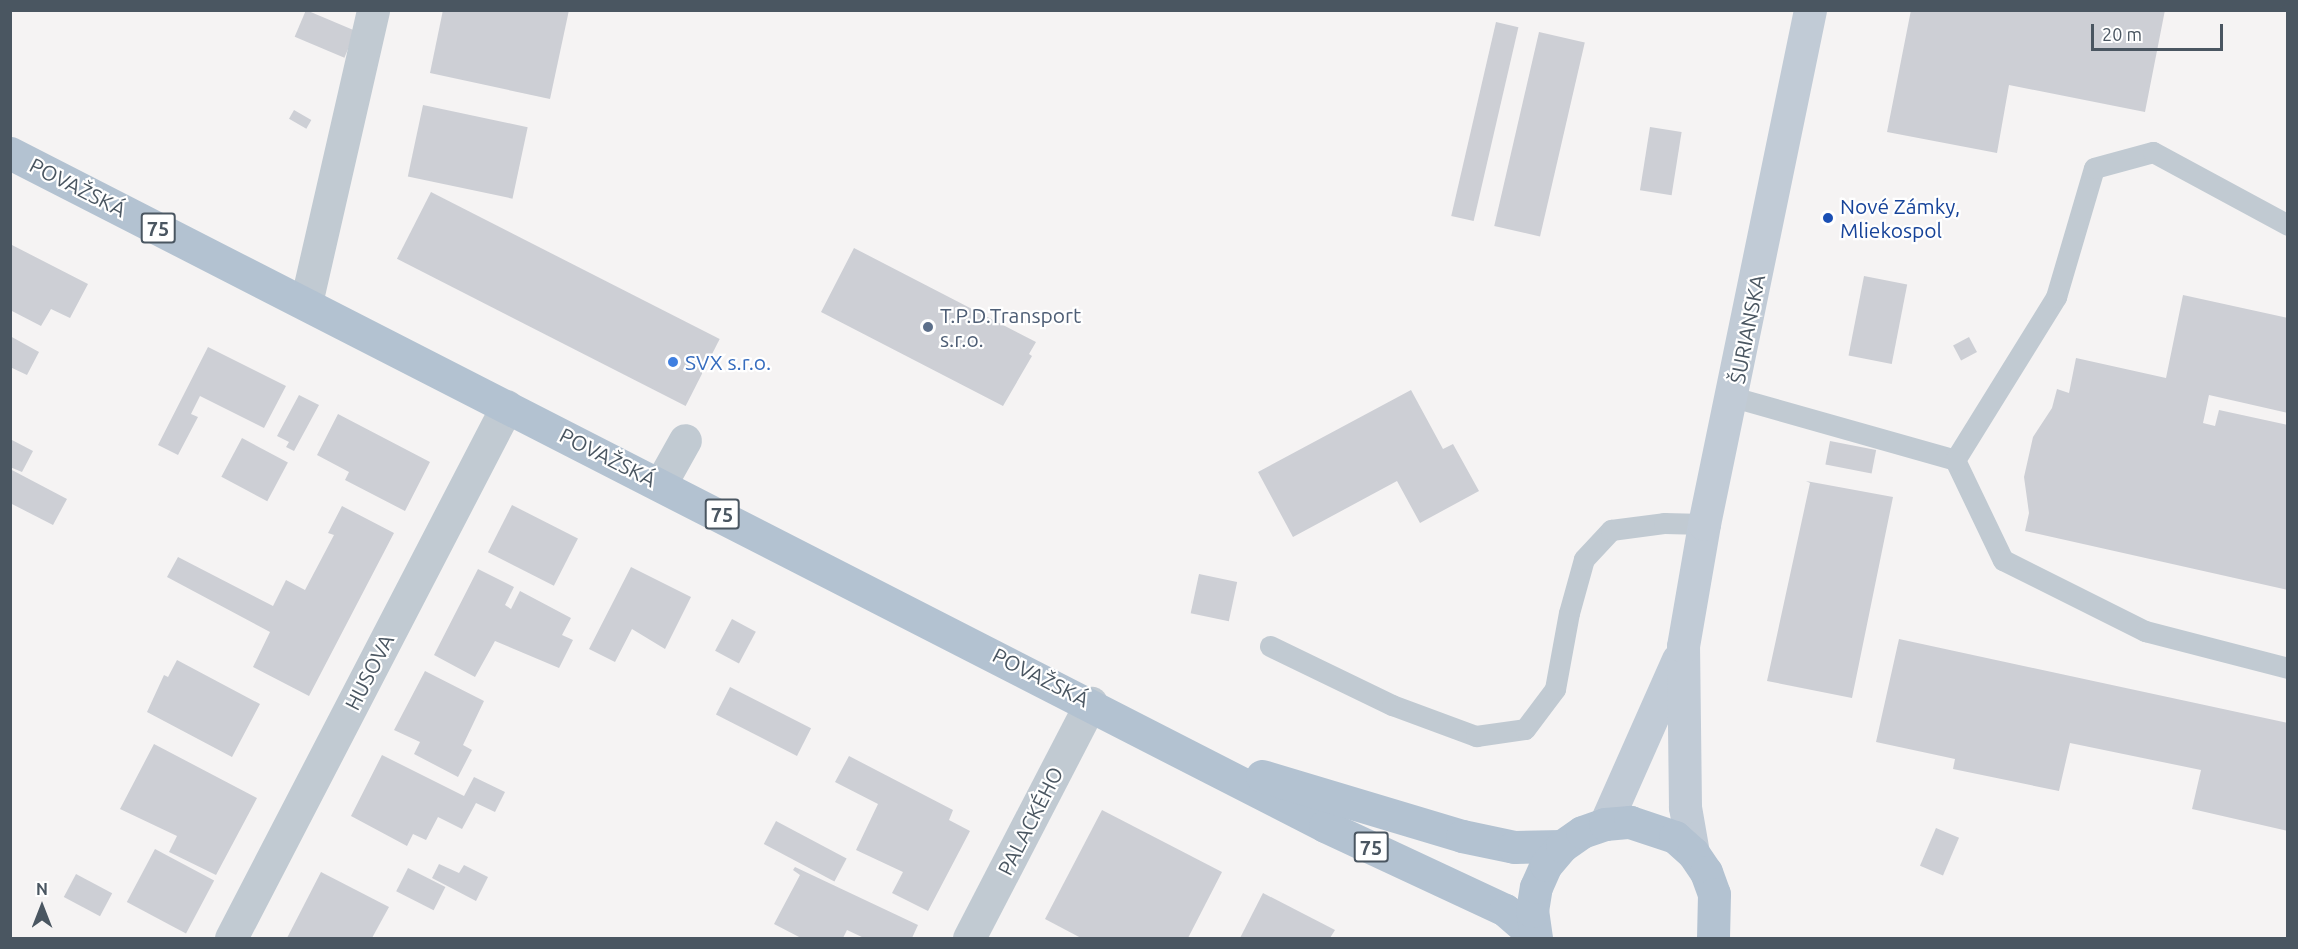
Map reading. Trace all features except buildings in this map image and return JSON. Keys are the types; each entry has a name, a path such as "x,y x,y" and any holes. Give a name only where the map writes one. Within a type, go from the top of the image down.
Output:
{"main road":[{"name":"POVAŽSKÁ","path":"10,153 1091,703 1325,826 1505,910 1535,937"},
{"name":"POVAŽSKÁ","path":"1205,762 1462,837 1514,847 1562,846"},
{"name":"75","path":"1535,937 1532,911 1536,887 1546,865 1562,846 1582,832 1605,824 1630,822 1654,827 1675,837 1693,853 1706,872 1714,894 1721,931"}],"street":[{"path":"306,303 372,10"},
{"name":"ŠURIANSKA","path":"1693,853 1685,807 1683,646 1704,524 1733,397 1810,10"},
{"name":"HUSOVA","path":"231,939 507,406"},
{"path":"661,483 685,440"},
{"name":"ŠURIANSKA","path":"1605,824 1683,646"},
{"name":"PALACKÉHO","path":"969,939 1091,703"}],"lane":[{"path":"1955,460 2056,297 2094,168 2153,152 2288,225"},
{"path":"1733,397 1955,460 2002,560 2145,631 2288,668"},
{"path":"1270,646 1392,705 1476,736 1525,729 1555,689 1569,613 1584,559 1611,530 1664,523 1704,524"}],"place":[{"name":"Nové Zámky, Mliekospol","path":"1828,218"},
{"name":"T.P.D.Transport s.r.o.","path":"928,327"},
{"name":"SVX s.r.o.","path":"673,362"}]}
